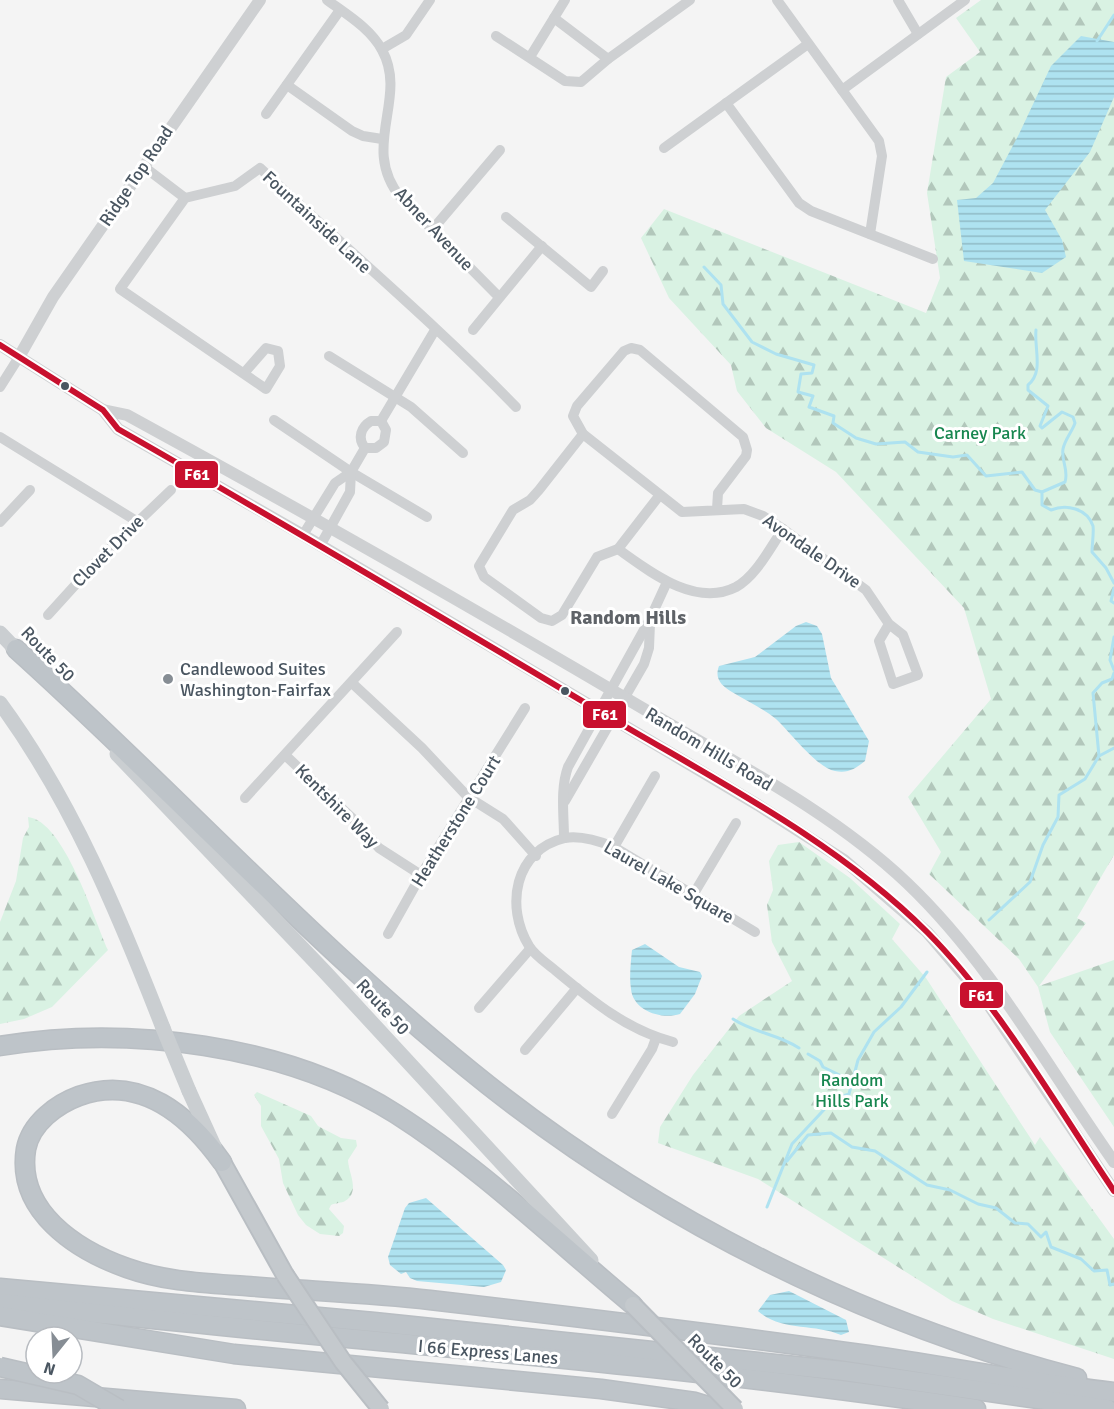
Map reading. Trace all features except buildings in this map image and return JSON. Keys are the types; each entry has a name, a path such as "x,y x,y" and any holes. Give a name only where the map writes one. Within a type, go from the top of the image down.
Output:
{"highway":[{"path":"16,649 82,708 370,986 487,1084 597,1163 738,1247 830,1293 963,1344 1114,1387"},
{"path":"0,1046 48,1039 147,1040 224,1050 311,1074 363,1096 432,1139 633,1305"},
{"path":"381,1409 343,1362 285,1275 222,1162 193,1125 180,1114 145,1096 114,1091 81,1096 62,1104 47,1115 34,1130 27,1146 27,1181 34,1202 44,1217 56,1228 109,1260 148,1275 173,1281 421,1299 722,1334 1114,1392"},
{"path":"0,1288 397,1325 833,1370 1107,1409"},
{"name":"I 66 Express Lanes","path":"0,1303 165,1322 666,1370 976,1409"},
{"name":"Route 50","path":"633,1305 735,1409"},
{"path":"0,1316 234,1354 601,1389 694,1402 718,1409"},
{"path":"0,1367 78,1385 118,1409"},
{"path":"0,1389 236,1409"}],"main road":[{"name":"Route 50","path":"0,633 325,972 633,1305"},
{"path":"0,703 40,764 98,872 189,1091 222,1162"}],"street":[{"name":"Ridge Top Road","path":"19,357 53,297 142,166 260,0"},
{"name":"Abner Avenue","path":"327,0 361,25 382,49 390,89 382,139 384,163 393,186 432,230 499,297"},
{"path":"382,49 406,35 430,0"},
{"path":"530,57 565,0"},
{"path":"496,36 565,81 581,82 608,58 690,0"},
{"path":"777,0 879,141 882,156 870,234"},
{"path":"898,0 918,34"},
{"path":"842,90 965,0"},
{"path":"266,114 340,10"},
{"path":"554,18 608,58"},
{"path":"664,148 808,44"},
{"path":"287,85 352,131 363,136 382,139"},
{"path":"726,103 799,203 933,259"},
{"path":"432,230 500,150"},
{"path":"142,166 185,198 120,289 244,373"},
{"name":"Fountainside Lane","path":"185,198 235,186 260,168 435,330 453,342 516,406"},
{"path":"506,217 591,287 603,271"},
{"path":"473,330 542,246"},
{"path":"381,421 435,330"},
{"name":"Random Hills Road","path":"0,345 103,410 118,429 303,535 817,841 865,877 927,932 986,1001 1114,1191"},
{"path":"659,495 618,549 597,557 562,615 552,621 542,618 484,577 479,566 513,510 530,500 583,434 573,416 577,406 624,351 631,348 640,350 744,436 746,456 718,493 717,509"},
{"path":"329,356 396,396 463,453"},
{"path":"0,387 19,357"},
{"name":"Random Hills Road","path":"103,410 127,415 313,517 626,698 829,822 861,844 906,882 947,924 996,985 1114,1162"},
{"path":"274,420 351,472 427,517"},
{"path":"365,448 360,438 363,429 371,421 381,421"},
{"path":"365,448 376,448 384,442 386,430 381,421"},
{"name":"Avondale Drive","path":"583,434 682,512 699,513 717,509 752,511 783,530 866,590 889,624 903,635 918,675 893,684 879,641 889,624"},
{"path":"0,438 138,522"},
{"path":"303,535 334,483 351,472 365,448"},
{"path":"320,546 350,492 351,472"},
{"path":"2,517 30,490"},
{"name":"Clovet Drive","path":"48,615 97,561 171,490"},
{"path":"618,549 667,582 683,589 720,592 737,586 755,569 783,530"},
{"path":"667,582 650,619 568,767 562,788 565,801 564,838 536,856 520,876 515,891 515,911 530,949 577,988 633,1029 673,1042"},
{"path":"565,801 614,720 644,664 649,648 650,619"},
{"path":"245,798 397,632"},
{"path":"352,683 422,748 468,796 503,819 536,856"},
{"name":"Heatherstone Court","path":"388,934 468,796 486,774 525,708"},
{"name":"Kentshire Way","path":"285,755 353,819 379,848 421,874"},
{"path":"614,847 656,776"},
{"path":"693,895 736,823"},
{"name":"Laurel Lake Square","path":"564,838 595,840 614,847 756,932"},
{"path":"479,1008 530,949"},
{"path":"525,1050 577,988"},
{"path":"612,1114 652,1049 656,1038"}],"green space":[{"name":"Carney Park","path":"981,0 1114,0 1114,855 1077,918 1086,923 1039,986 1114,960 1114,1127 1050,1032 1038,987 1019,959 929,874 941,852 908,797 991,699 964,608 836,472 766,428 737,391 731,365 669,298 641,238 664,209 926,313 940,278 927,193 946,77 980,52 956,18"},
{"path":"28,817 41,823 54,835 65,853 86,895 108,950 52,1007 24,1019 0,1024 0,922 16,881 23,838 29,827"},
{"name":"Random Hills Park","path":"799,842 850,878 900,924 892,939 926,978 1035,1145 1040,1137 1114,1239 1114,1359 993,1319 952,1301 758,1179 658,1143 660,1127 693,1075 739,1016 792,981 772,942 767,905 773,890 769,861 778,845"},
{"path":"257,1092 311,1116 318,1126 341,1138 356,1140 357,1146 348,1160 352,1192 345,1201 331,1205 329,1209 344,1226 343,1233 339,1236 320,1234 306,1225 298,1215 283,1183 279,1159 261,1126 261,1106 254,1095"}],"water":[{"path":"1081,36 1114,42 1114,97 1090,152 1045,210 1062,240 1066,257 1042,273 964,261 957,200 976,198 993,183 1051,66"},
{"path":"806,622 817,626 822,634 831,678 869,741 865,761 848,771 835,771 820,763 776,719 728,690 718,678 719,666 755,657 796,626"},
{"path":"645,944 679,967 700,972 702,976 695,994 680,1014 657,1015 643,1008 633,997 630,979 632,950"},
{"path":"426,1198 503,1265 506,1270 501,1282 484,1287 417,1281 410,1278 406,1272 401,1274 390,1265 388,1257 405,1208 409,1203"},
{"path":"789,1291 846,1320 849,1332 841,1335 831,1331 788,1325 767,1318 758,1311 770,1295"}],"waterway":[{"path":"1097,41 1114,15"},
{"path":"704,267 721,285 723,304 752,342 776,354 814,365 812,373 801,374 798,392 813,396 809,407 834,416 833,423 856,438 876,444 905,442 918,452 953,457 967,455 986,476 1022,472 1035,490 1042,492"},
{"path":"1036,330 1037,367 1036,374 1028,385 1028,390 1048,406 1040,426 1042,428 1062,412 1073,417 1075,423 1063,449 1065,482 1042,492 1042,505 1051,510 1063,507 1075,509 1086,515 1093,526 1092,552 1106,568 1114,583"},
{"path":"1114,588 1111,601 1114,603"},
{"path":"1114,637 1110,660 1114,670"},
{"path":"1099,756 1093,693 1102,683 1112,679 1114,673"},
{"path":"989,920 1030,882 1043,845 1058,817 1059,795 1085,779 1099,756 1114,748"},
{"path":"767,1207 792,1144 834,1099 849,1094 858,1060 874,1032 901,1007 927,972"},
{"path":"733,1019 799,1048"},
{"path":"808,1054 820,1061 823,1067 854,1082"},
{"path":"787,1161 808,1135 831,1133 852,1147 875,1151 927,1185 950,1190 978,1204 996,1208 1015,1223 1028,1224 1041,1237 1046,1232 1051,1247 1081,1259 1094,1271 1107,1270 1110,1285 1114,1284"}],"transit line":[{"name":"F61","path":"0,345 103,410 118,429 773,813 853,868 927,932 953,960 1026,1057 1114,1191"}],"place":[{"name":"Candlewood Suites Washington-Fairfax","path":"168,679"}],"district":[{"name":"Random Hills","path":"628,617"}]}
